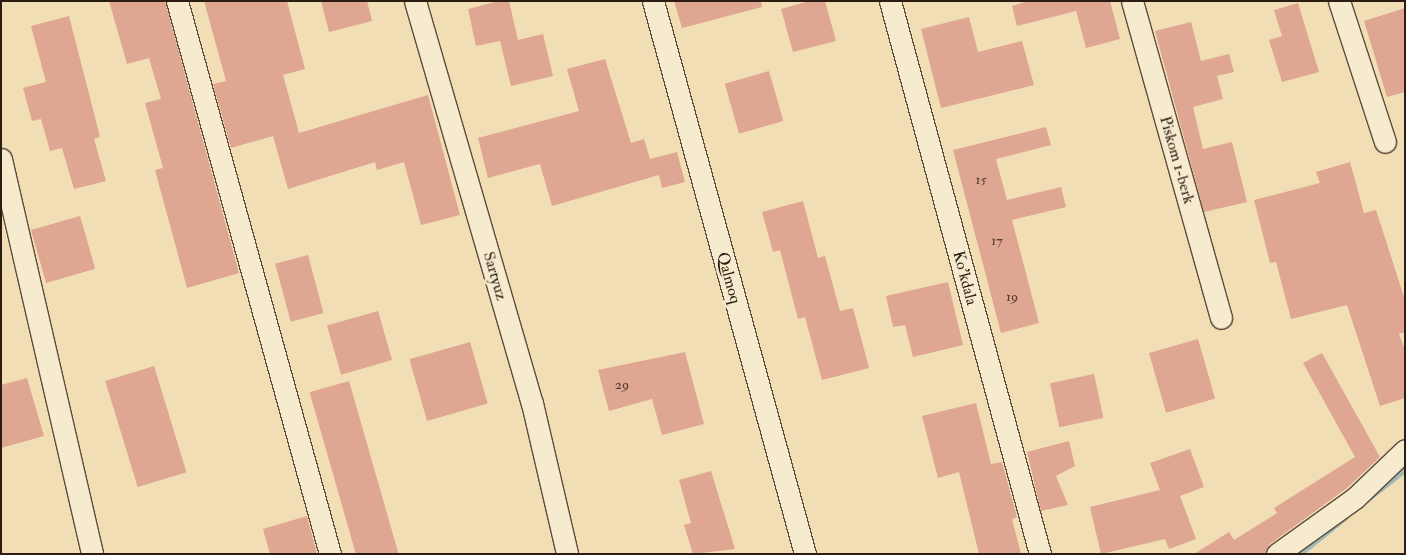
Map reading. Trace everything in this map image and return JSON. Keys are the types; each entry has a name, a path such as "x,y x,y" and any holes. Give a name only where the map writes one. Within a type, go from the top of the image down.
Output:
{"street":[{"path":"177,1 330,554"},
{"name":"Sartyuz","path":"415,1 532,403 567,554"},
{"name":"Qalmoq","path":"653,1 805,554"},
{"name":"Ko'kdala","path":"890,1 1040,554"},
{"name":"Piskom 1-berk","path":"1132,1 1221,318"},
{"path":"1338,1 1385,142"},
{"path":"1,159 92,554"},
{"path":"1277,554 1355,498 1405,450"}],"building":[{"path":"109,1 165,1 239,273 187,288 155,170 163,168 145,103 161,99 149,58 127,64"},
{"path":"204,1 287,1 305,69 283,75 299,133 428,95 460,215 421,225 404,162 377,170 375,162 288,189 273,136 231,148 213,84 226,81"},
{"path":"321,1 367,1 372,21 329,32"},
{"path":"499,1 509,1 518,40 543,34 553,76 511,86 500,41 476,46 468,9"},
{"path":"674,1 761,1 762,7 682,28"},
{"path":"809,1 825,1 836,41 793,52 781,9"},
{"path":"1028,1 1110,1 1120,39 1086,48 1076,11 1017,26 1012,6"},
{"path":"1298,3 1319,72 1282,82 1269,40 1282,36 1274,10"},
{"path":"1405,8 1405,92 1387,97 1364,21"},
{"path":"69,16 100,137 94,139 106,181 74,189 62,148 50,151 41,119 32,121 23,88 46,82 31,26"},
{"path":"969,17 978,52 1022,41 1034,85 941,108 921,29"},
{"path":"1191,22 1201,61 1229,54 1234,72 1217,76 1223,99 1193,107 1203,149 1232,142 1247,202 1204,212 1155,31"},
{"path":"605,59 631,143 644,139 650,159 677,152 685,182 662,188 659,175 552,206 540,164 488,178 478,138 579,111 567,69"},
{"path":"769,71 783,121 739,134 725,84"},
{"path":"1046,127 1051,145 996,159 1007,200 1061,187 1066,207 1012,220 1039,323 1001,333 953,150"},
{"path":"1350,162 1364,213 1376,210 1405,300 1405,332 1399,334 1405,350 1405,398 1380,406 1347,305 1291,319 1276,262 1270,263 1254,200 1320,183 1316,172"},
{"path":"803,201 818,258 825,256 840,311 853,308 869,368 822,380 805,317 798,319 780,250 773,252 762,212"},
{"path":"80,216 95,269 46,283 31,230"},
{"path":"308,255 324,313 291,322 275,264"},
{"path":"948,282 963,345 913,357 905,325 893,327 886,296"},
{"path":"378,311 392,360 341,375 327,326"},
{"path":"1198,339 1215,399 1166,413 1149,353"},
{"path":"470,342 488,404 427,421 409,359"},
{"path":"685,352 704,424 662,435 652,399 609,411 598,370"},
{"path":"1322,353 1380,457 1347,488 1270,544 1265,554 1194,554 1229,532 1234,540 1277,513 1274,508 1355,457 1303,363"},
{"path":"154,366 186,472 138,487 105,381"},
{"path":"1094,374 1103,418 1059,427 1050,383"},
{"path":"27,378 44,436 1,448 1,385"},
{"path":"349,381 399,554 356,554 310,392"},
{"path":"976,403 991,464 1002,462 1017,517 1012,519 1021,554 979,554 959,472 938,478 922,416"},
{"path":"1069,441 1075,466 1056,476 1068,505 1041,511 1027,452"},
{"path":"1190,449 1204,487 1180,496 1196,539 1169,549 1165,539 1101,554 1090,507 1160,490 1150,463"},
{"path":"711,471 735,549 693,554 684,525 691,523 679,480"},
{"path":"307,516 317,554 270,554 263,529"}],"waterway":[{"path":"1367,500 1405,470"},
{"path":"1300,554 1345,518"}]}
